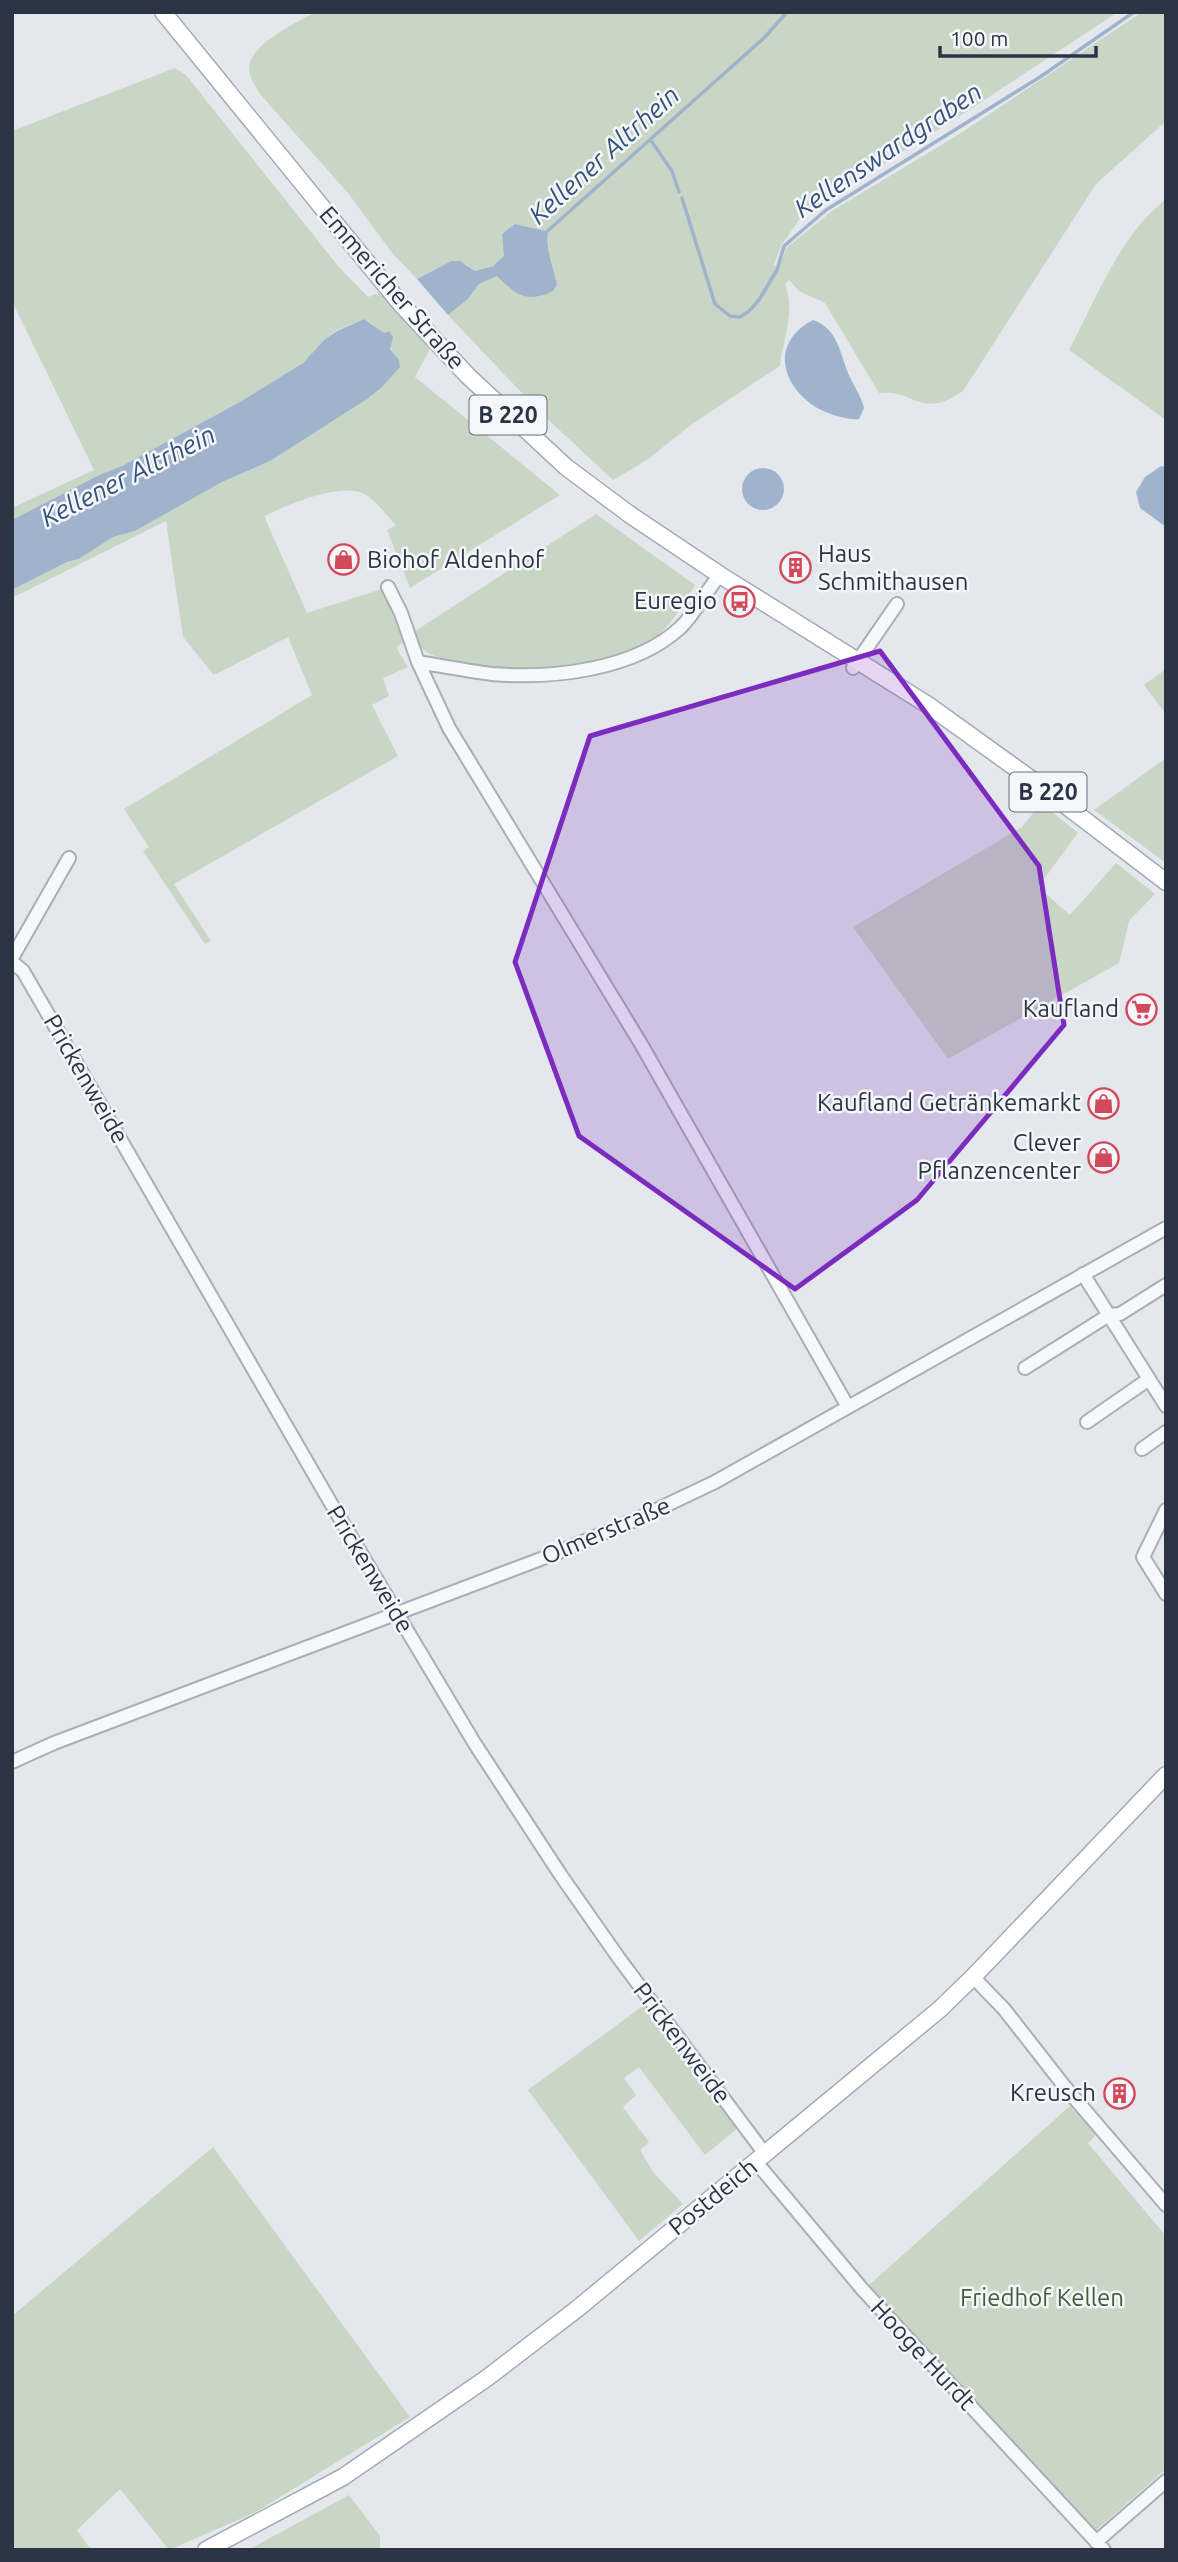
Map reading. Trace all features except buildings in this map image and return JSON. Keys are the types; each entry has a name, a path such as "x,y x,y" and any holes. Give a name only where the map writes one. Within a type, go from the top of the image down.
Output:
{"main road":[{"name":"Emmericher Straße","path":"163,12 400,303 468,376 566,467 611,502 720,575"},
{"name":"B 220","path":"720,575 856,664 928,705 1166,882"},
{"name":"Postdeich","path":"206,2550 343,2477 487,2378 577,2309 873,2066 974,1977 1166,1775"}],"street":[{"path":"418,662 493,674 554,673 618,663 653,648 682,626 720,575"},
{"path":"388,587 401,613 418,662 449,727 641,1044 848,1407"},
{"path":"856,664 897,604"},
{"name":"Prickenweide","path":"69,858 12,960 23,971 329,1500 475,1744 560,1874 761,2158"},
{"name":"Olmerstraße","path":"12,1762 131,1713 397,1614 635,1520 715,1482 1166,1228"},
{"path":"1083,1273 1149,1380 1161,1390 1166,1406"},
{"path":"1025,1368 1109,1315 1120,1314 1166,1285"},
{"path":"1087,1422 1149,1380"},
{"path":"1142,1449 1166,1432"},
{"path":"1166,1510 1143,1558 1166,1594"},
{"path":"974,1977 1004,2009 1166,2205"},
{"name":"Hooge Hurdt","path":"761,2158 863,2290 1100,2546 1166,2481"}],"highlighted area":[{"path":"880,651 1039,866 1064,1025 917,1200 795,1289 579,1136 515,962 590,736"}],"green space":[{"path":"316,12 1118,12 963,114 803,214 781,246 774,265 779,268 786,248 832,211 961,133 1142,12 1166,12 1166,121 1096,184 963,391 937,403 879,393 825,303 799,291 789,280 785,284 789,315 780,366 692,424 647,460 613,480 538,410 448,315 468,299 479,284 498,275 509,288 553,291 557,285 545,231 515,224 502,238 505,244 504,256 493,266 475,271 466,264 451,261 417,279 393,254 348,193 260,94 251,78 251,59 266,42"},
{"path":"175,68 186,75 338,266 368,297 382,292 431,347 415,377 560,495 410,588 387,530 396,525 364,494 354,491 328,493 264,516 307,613 382,589 395,612 404,642 396,647 408,667 383,678 389,696 372,705 398,756 174,884 211,941 205,944 143,851 149,847 124,809 312,695 288,637 214,675 183,637 166,521 12,598 12,590 67,562 79,559 113,537 135,531 222,482 270,461 399,360 382,333 364,319 337,330 303,363 238,403 122,466 12,520 12,508 94,470 12,301 12,131"},
{"path":"1166,199 1166,420 1069,350 1122,249 1135,231"},
{"path":"596,514 695,585 673,619 652,640 623,654 596,661 530,668 464,664 438,657 417,644 412,633"},
{"path":"1166,669 1166,714 1144,685"},
{"path":"1166,758 1166,863 1094,810"},
{"path":"1041,803 1078,833 1038,887 1070,915 1116,863 1155,894 1129,921 1119,963 948,1059 853,927 1022,827"},
{"path":"647,2003 738,2128 705,2155 639,2067 624,2078 636,2095 623,2107 649,2142 640,2150 653,2172 683,2204 639,2241 528,2090"},
{"name":"Friedhof Kellen","path":"1070,2106 1096,2135 1088,2143 1166,2236 1166,2469 1094,2532 951,2380 869,2285"},
{"path":"213,2147 410,2417 254,2513 169,2550 120,2489 77,2530 91,2550 12,2550 12,2316"},
{"path":"349,2495 380,2536 380,2547 375,2550 248,2550"}],"water":[{"path":"515,224 545,231 548,235 557,285 553,291 528,297 510,288 497,276 479,284 468,299 448,315 417,279 451,261 460,261 475,271 493,266 504,256 502,234"},
{"path":"364,319 384,333 389,331 393,337 390,349 399,360 400,367 367,399 270,461 222,482 135,531 113,537 79,559 67,562 12,590 12,520 122,466 238,403 303,363 324,340 337,331"},
{"path":"813,320 833,335 863,403 864,408 859,419 820,410 795,388 788,374 785,360 788,345 797,332"},
{"path":"1161,466 1166,467 1166,527 1140,508 1136,492 1145,477"},
{"path":"763,468 778,474 784,489 778,504 763,510 748,504 742,489 748,474"}],"waterway":[{"name":"Kellener Altrhein","path":"543,235 765,37 787,12"},
{"name":"Kellenswardgraben","path":"682,198 715,304 730,316 740,317 759,300 777,270 784,246 826,210 1040,77 1134,12"},
{"name":"Kellenswardgraben","path":"652,142 672,171 679,192"}],"place":[{"name":"Biohof Aldenhof","path":"344,560"},
{"name":"Haus Schmithausen","path":"795,568"},
{"name":"Euregio","path":"740,601"},
{"name":"Kaufland","path":"1142,1009"},
{"name":"Kaufland Getränkemarkt","path":"1104,1103"},
{"name":"Clever Pflanzencenter","path":"1104,1157"},
{"name":"Kreusch","path":"1119,2093"}]}
